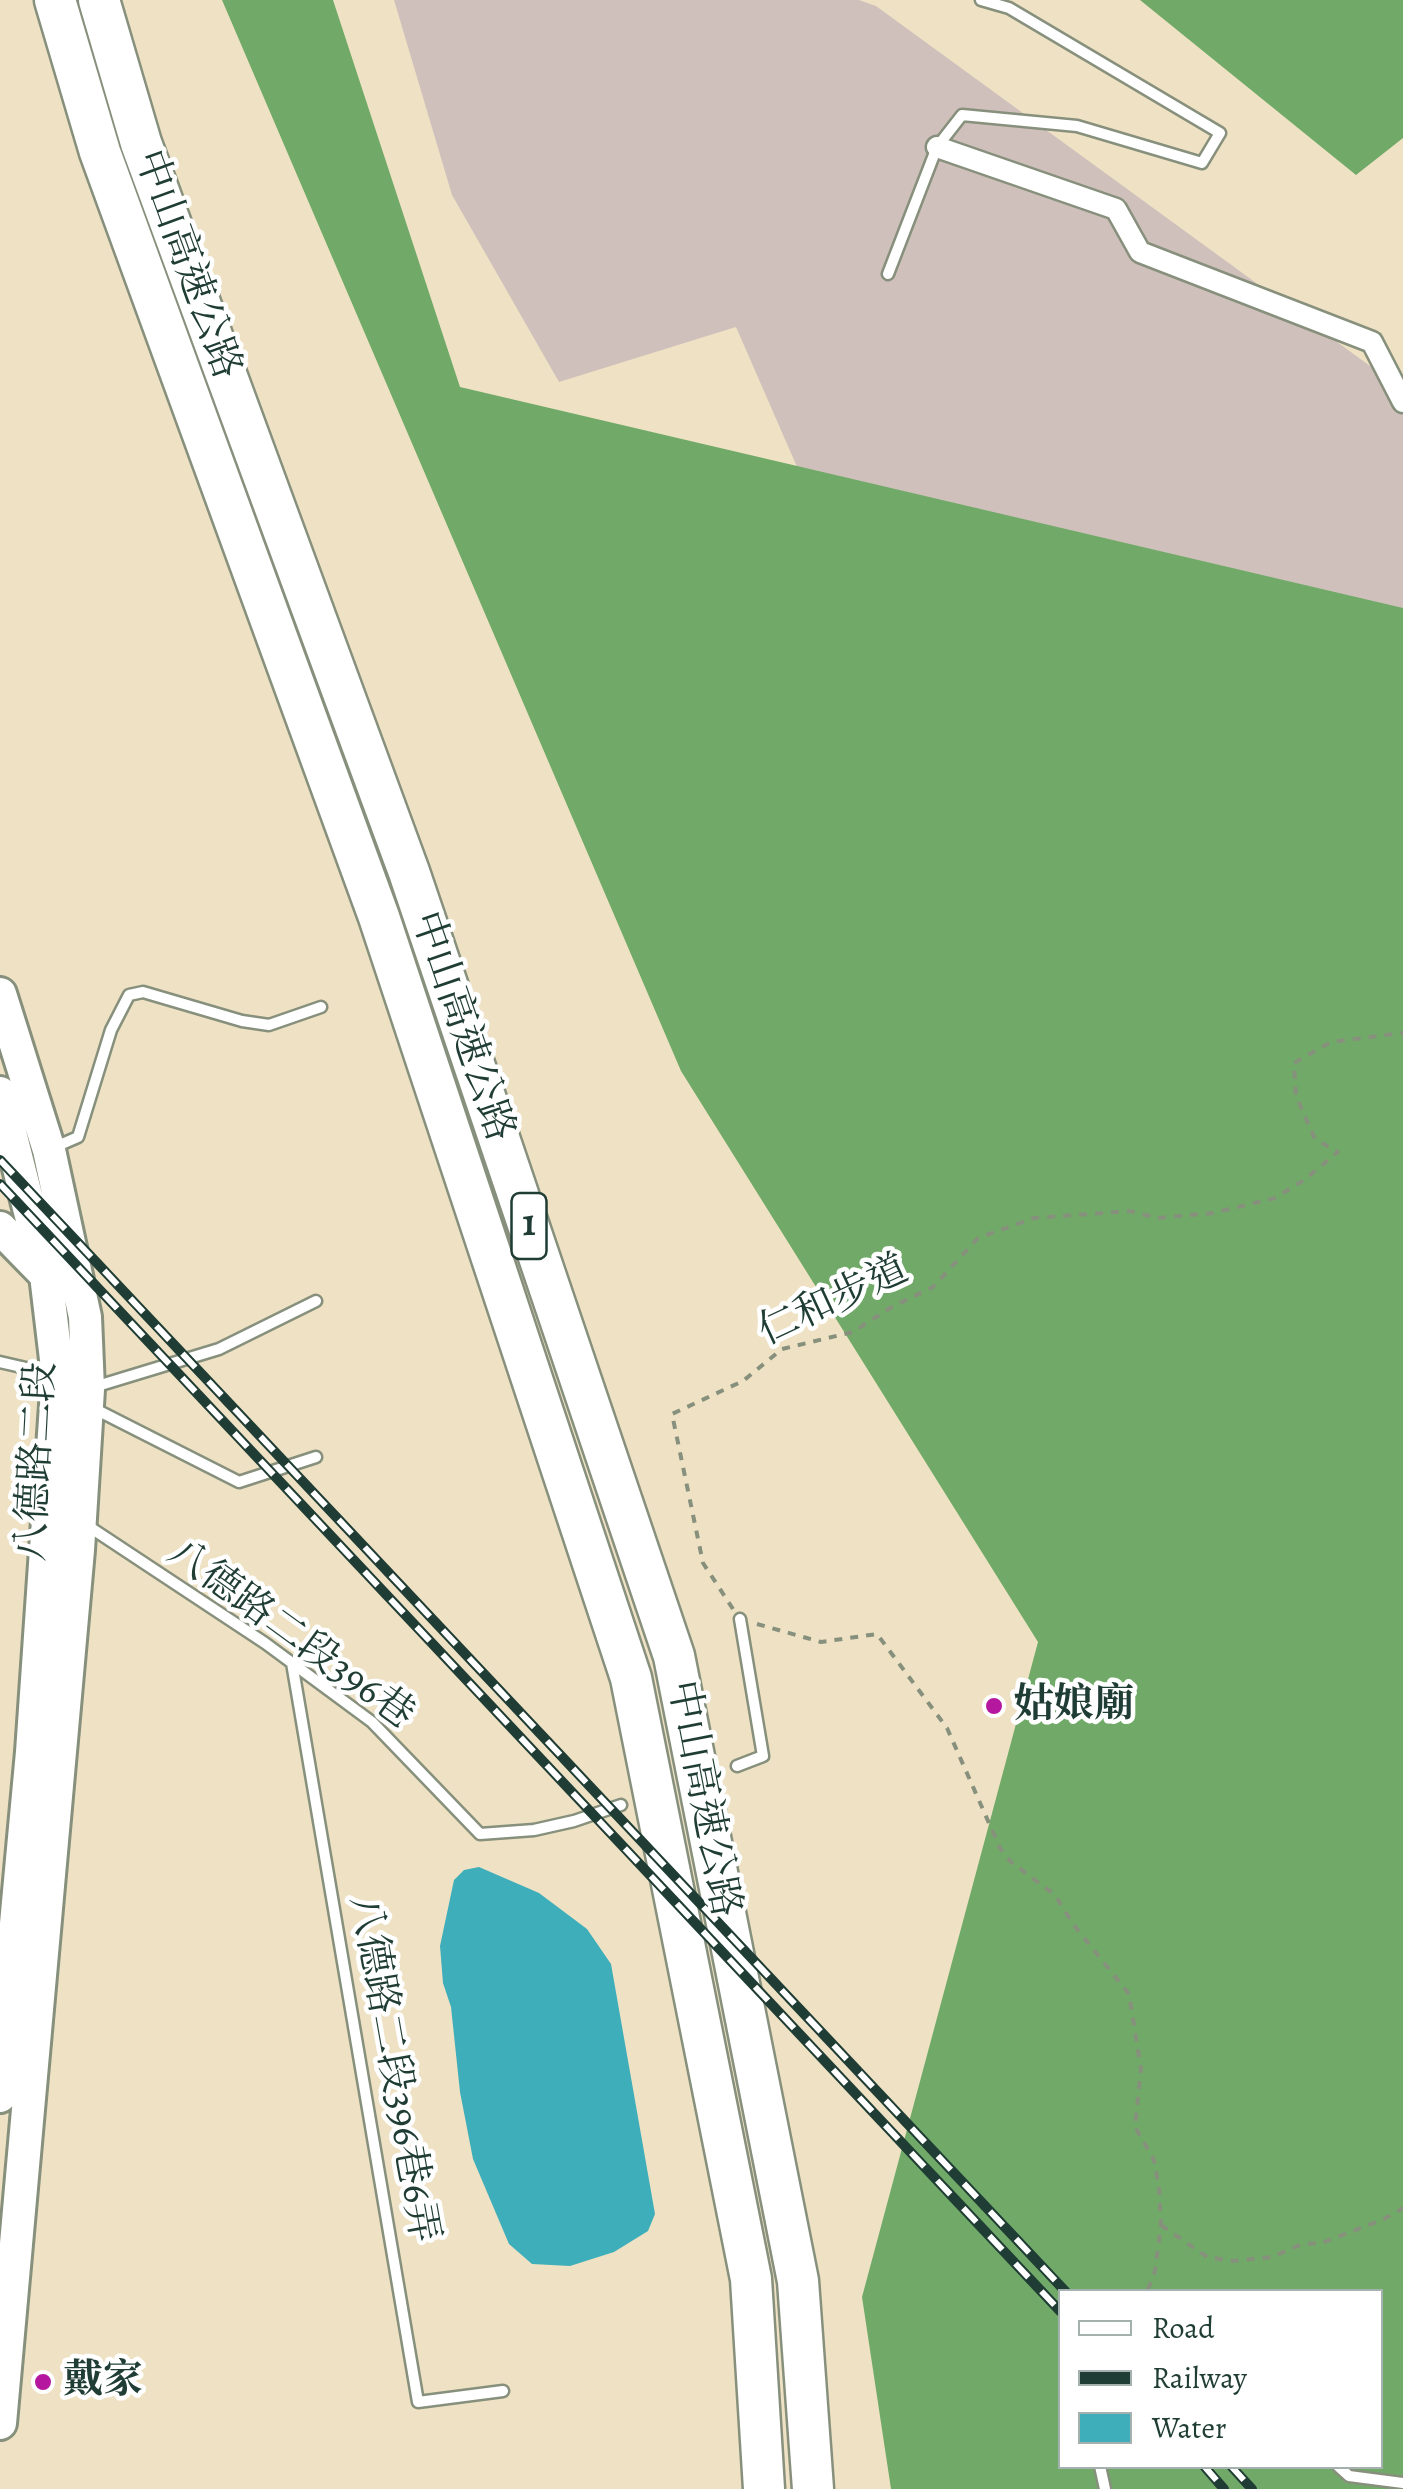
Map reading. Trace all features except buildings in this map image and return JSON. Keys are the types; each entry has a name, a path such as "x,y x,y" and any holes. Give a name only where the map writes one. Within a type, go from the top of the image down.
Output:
{"highway":[{"name":"中山高速公路","path":"54,0 100,152 379,917 632,1678 750,2279 764,2489"},
{"name":"中山高速公路","path":"98,0 141,143 409,872 674,1656 798,2281 813,2489"}],"main road":[{"name":"八德路二段","path":"0,994 9,1074 46,1275 78,1390 80,1520 0,2096"},
{"name":"八德路二段","path":"0,2423 45,1752 85,1317 50,1150 9,1074"},
{"path":"0,1228 46,1275"}],"street":[{"path":"937,147 1116,210 1140,252 1372,342 1403,402"}],"lane":[{"path":"888,274 937,147 962,115 1077,126 1202,163 1220,133 1009,8 981,0"},
{"path":"50,1150 78,1137 112,1030 128,996 143,992 268,1025 321,1007"},
{"path":"0,1247 46,1275"},
{"path":"78,1390 219,1349 316,1300"},
{"path":"0,1362 78,1390 239,1482 316,1457"},
{"name":"八德路二段396巷","path":"80,1520 292,1663 372,1722 480,1834 534,1830 621,1804"},
{"path":"737,1766 763,1756 740,1619"},
{"name":"八德路二段396巷6弄","path":"292,1663 418,2402 503,2391"},
{"path":"1341,2469 1349,2476 1403,2483"}],"path":[{"name":"仁和步道","path":"740,1619 703,1563 672,1414 743,1381 782,1348 853,1332 933,1286 978,1238 1034,1218 1130,1211 1156,1218 1213,1214 1275,1198 1338,1152 1315,1139 1296,1096 1294,1063 1332,1042 1403,1033"},
{"path":"740,1619 821,1642 877,1634 947,1728 1000,1848 1011,1862 1054,1895 1129,1994 1141,2068 1134,2127 1154,2160 1160,2188 1155,2271 1148,2289"},
{"path":"1160,2225 1208,2257 1233,2260 1272,2257 1302,2244 1322,2243 1403,2208"}],"shaded area":[{"path":"394,0 859,0 876,6 1403,390 1403,644 849,586 736,327 559,382 452,195"}],"green space":[{"path":"222,0 333,0 460,387 1403,608 1403,2489 891,2489 862,2297 1038,1642 681,1071"},
{"path":"1140,0 1403,0 1403,138 1356,175"}],"water":[{"path":"479,1867 539,1893 587,1929 611,1964 655,2214 648,2231 614,2252 570,2266 532,2264 509,2244 473,2159 440,1946 454,1880 464,1870"}],"railway":[{"path":"0,1160 1063,2289"},
{"path":"0,1184 1058,2309"},
{"path":"1207,2469 1224,2489"},
{"path":"1234,2469 1252,2489"}],"place":[{"name":"姑娘廟","path":"994,1706"},
{"name":"戴家","path":"43,2382"}]}
